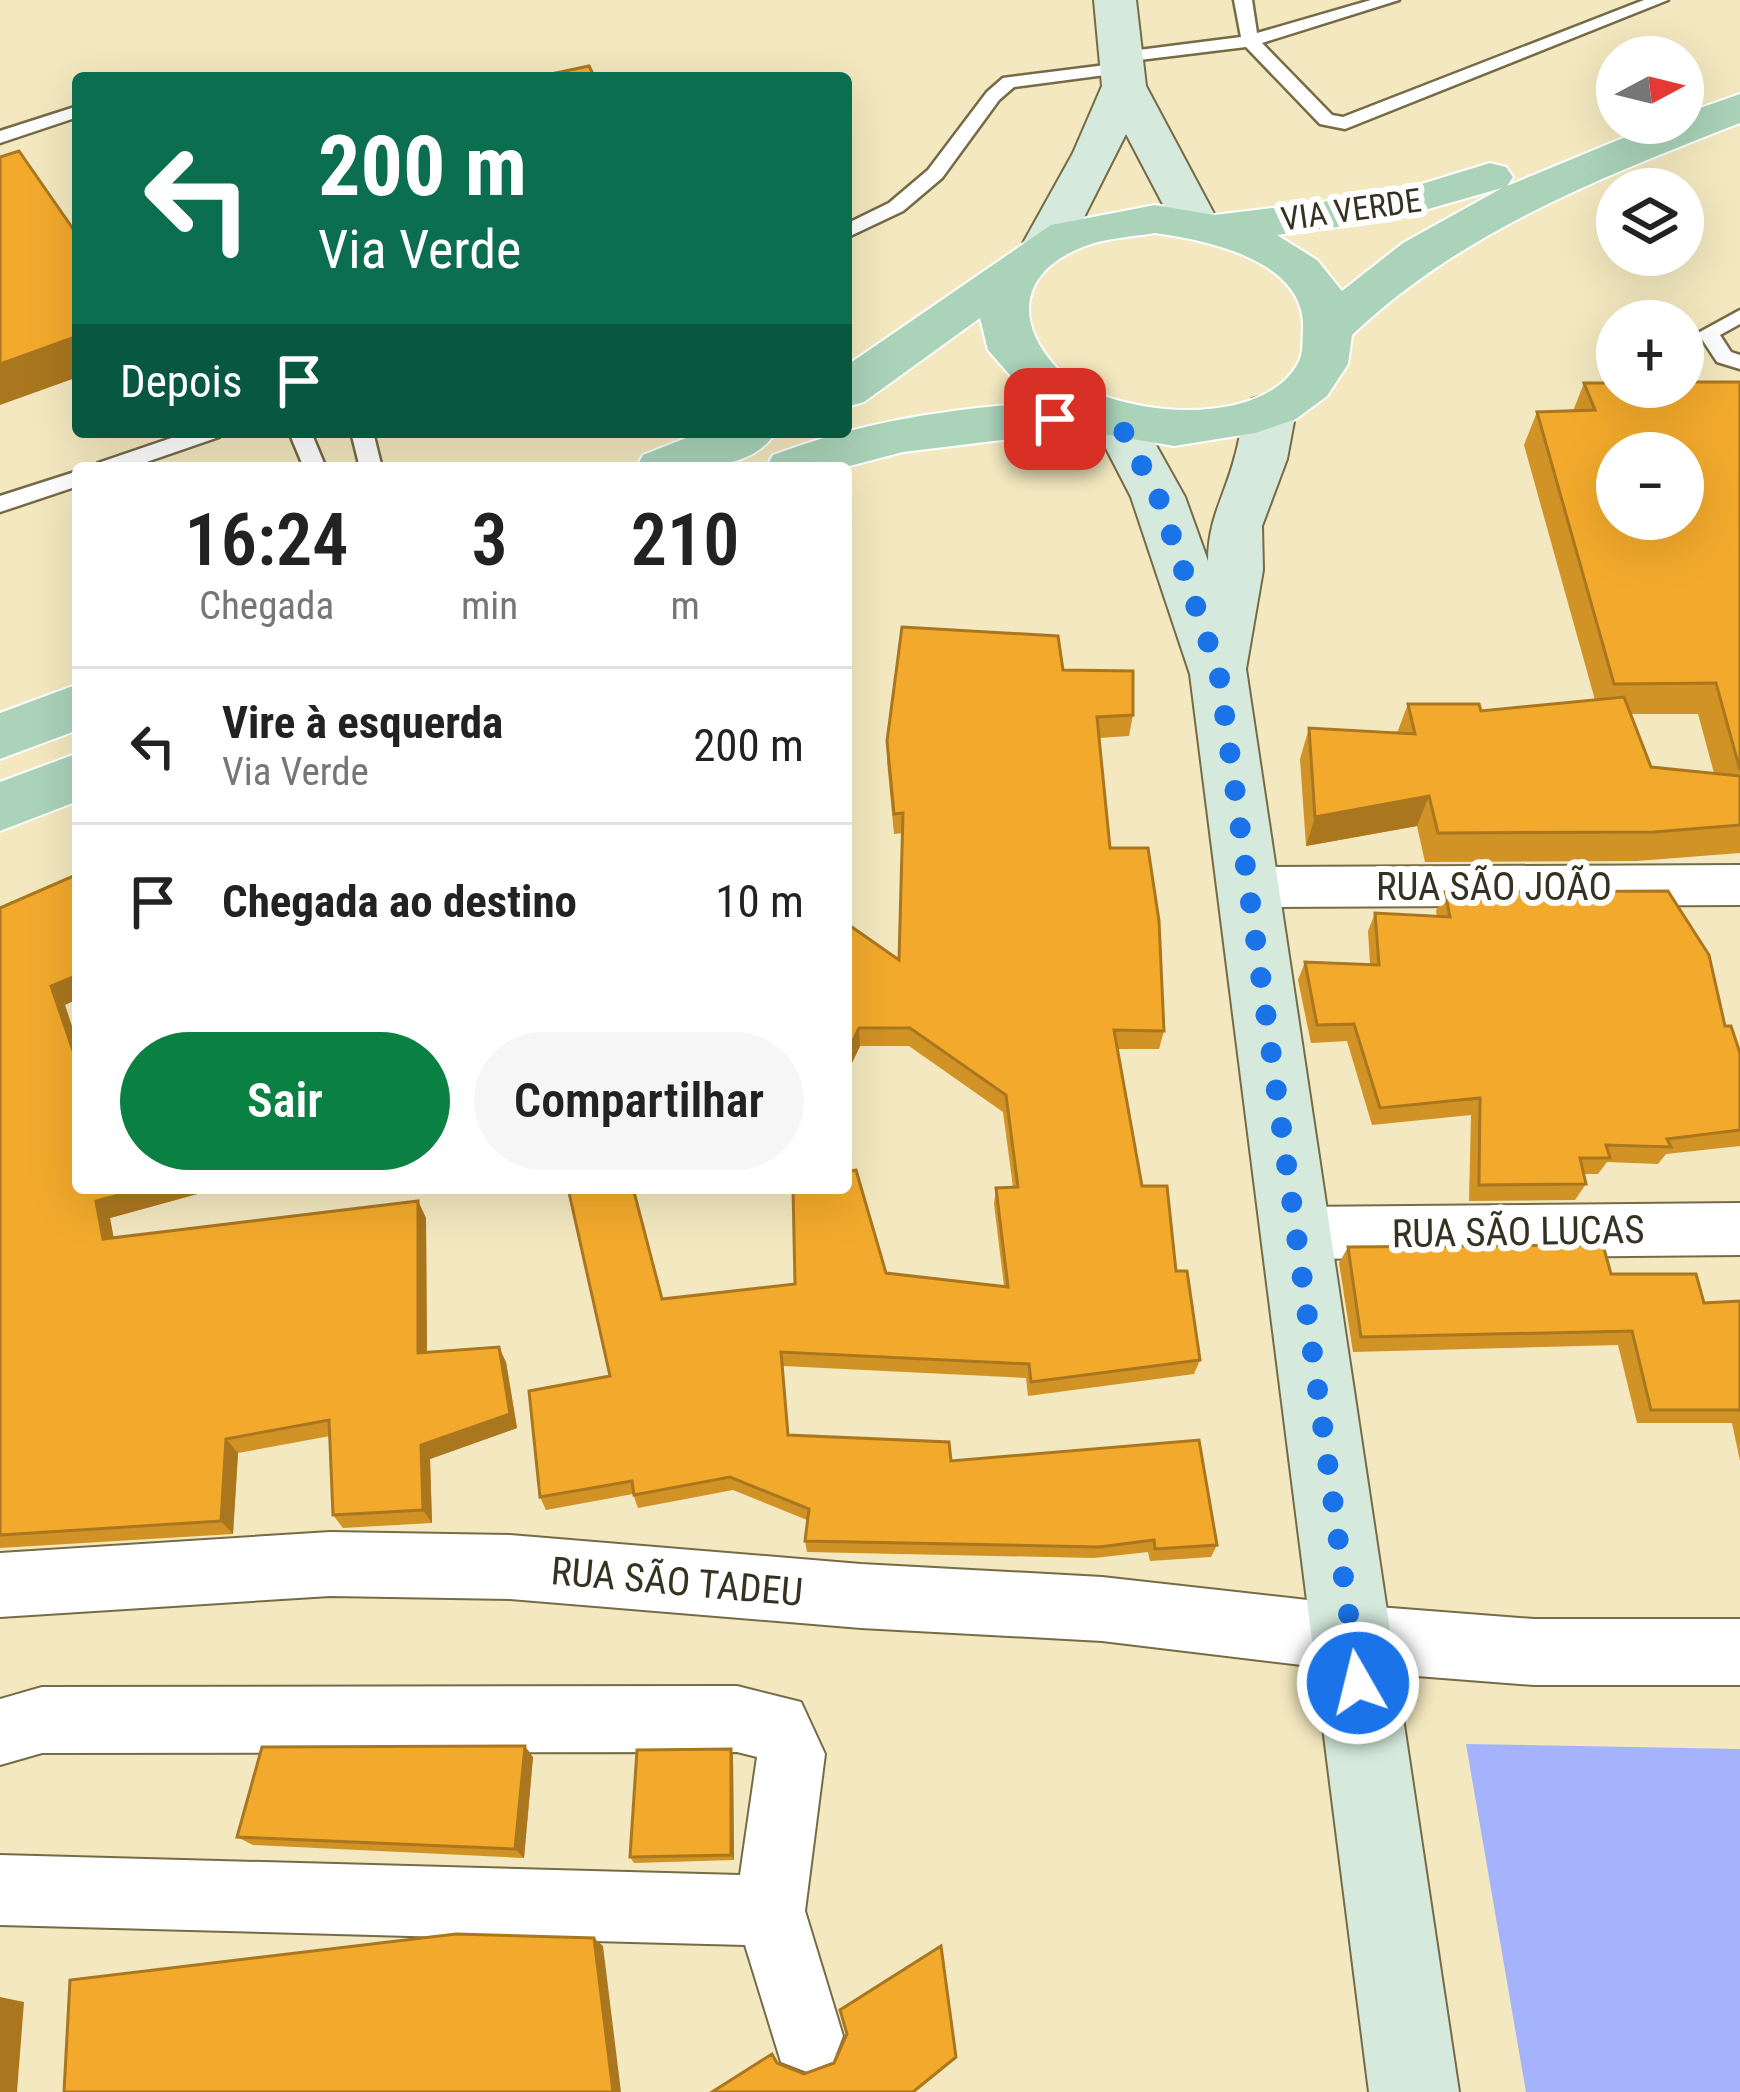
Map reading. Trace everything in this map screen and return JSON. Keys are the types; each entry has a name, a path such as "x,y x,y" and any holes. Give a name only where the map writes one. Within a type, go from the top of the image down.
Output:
{"main road":[{"path":"1704,87 1740,72"},
{"path":"1502,190 1740,107"},
{"path":"1502,190 1596,136"},
{"name":"VIA VERDE","path":"1207,225 1367,213 1502,190"},
{"name":"VIA VERDE","path":"1331,328 1360,297 1502,190"},
{"path":"809,462 856,445 922,431 1108,420 1172,430 1225,426 1270,411 1305,388 1325,359 1331,328 1321,296 1296,267 1261,244 1207,225 1116,221 1034,255 852,386"},
{"path":"1034,255 1002,296 1001,330 1017,364 1050,394 1108,420"},
{"path":"676,462 734,438"},
{"path":"0,737 72,708"},
{"path":"0,808 72,778"}],"street":[{"path":"1115,0 1123,70 1207,225"},
{"path":"1034,255 1096,153 1123,70"},
{"path":"1219,674 1235,570 1235,526 1261,459 1270,411"},
{"path":"1108,420 1158,496 1219,674 1414,2092"},
{"name":"RUA SÃO JOÃO","path":"1248,887 1740,885"},
{"name":"RUA SÃO LUCAS","path":"1295,1233 1740,1229"},
{"name":"RUA SÃO TADEU","path":"0,1585 330,1564 510,1567 1102,1610 1352,1638 1534,1652 1740,1652"},
{"path":"0,1732 42,1720 737,1719 777,1726 791,1754 770,1911 807,2036"},
{"path":"0,1890 770,1911"}],"lane":[{"path":"1243,0 1250,41 1327,120 1355,122 1659,0"},
{"path":"852,229 896,207 934,174 1009,82 1123,70 1250,41 1390,0"},
{"path":"0,137 72,113"},
{"path":"1740,316 1708,333 1724,357 1740,362"},
{"path":"124,462 194,438"},
{"path":"0,504 72,480"}],"shaded area":[{"path":"1466,1744 1740,1749 1740,2092 1526,2092"}],"building":[{"path":"589,66 592,72 560,72"},
{"path":"19,151 72,227 72,338 0,364 0,157"},
{"path":"1704,382 1740,382 1740,770 1716,683 1614,684 1537,412 1595,410 1584,383 1596,383 1596,408 1704,408"},
{"path":"902,627 1058,636 1063,670 1133,671 1133,715 1097,717 1110,848 1148,848 1159,921 1164,1031 1114,1030 1142,1186 1167,1186 1176,1271 1187,1271 1200,1360 1031,1382 1029,1364 781,1352 788,1435 949,1442 951,1461 1199,1440 1217,1545 1155,1549 1154,1540 1099,1547 805,1541 809,1509 730,1477 634,1495 632,1481 540,1497 529,1391 610,1376 569,1194 635,1194 662,1299 795,1284 793,1194 852,1194 852,1171 856,1170 886,1273 1008,1287 996,1188 1018,1187 1006,1095 910,1028 859,1028 852,1043 852,927 899,960 903,813 894,814 887,741"},
{"path":"1624,697 1651,767 1740,776 1740,825 1654,832 1438,833 1429,796 1315,817 1309,728 1415,734 1408,704 1479,704 1481,711"},
{"path":"72,877 72,977 51,986 72,1047 72,1194 122,1194 96,1201 103,1239 418,1201 418,1353 499,1347 510,1414 421,1445 423,1510 333,1515 329,1420 226,1439 221,1521 0,1535 0,908"},
{"path":"1668,891 1709,955 1725,1026 1731,1026 1740,1053 1740,1130 1667,1139 1671,1147 1606,1145 1610,1158 1580,1158 1586,1184 1479,1185 1480,1098 1380,1108 1354,1024 1317,1025 1305,962 1379,965 1375,913 1450,917 1445,892"},
{"path":"1603,1245 1611,1274 1696,1274 1704,1303 1740,1301 1740,1410 1651,1410 1632,1331 1361,1337 1348,1247"},
{"path":"525,1746 515,1849 237,1837 262,1747"},
{"path":"731,1749 731,1855 630,1857 637,1750"},
{"path":"456,1934 594,1938 613,2092 64,2092 70,1980"},
{"path":"941,1946 956,2057 913,2092 712,2092 772,2054 777,2063 804,2074 834,2063 847,2034 840,2010"}],"route":[{"path":"1055,419 1097,416 1119,423 1158,496 1219,674 1358,1683"}]}
